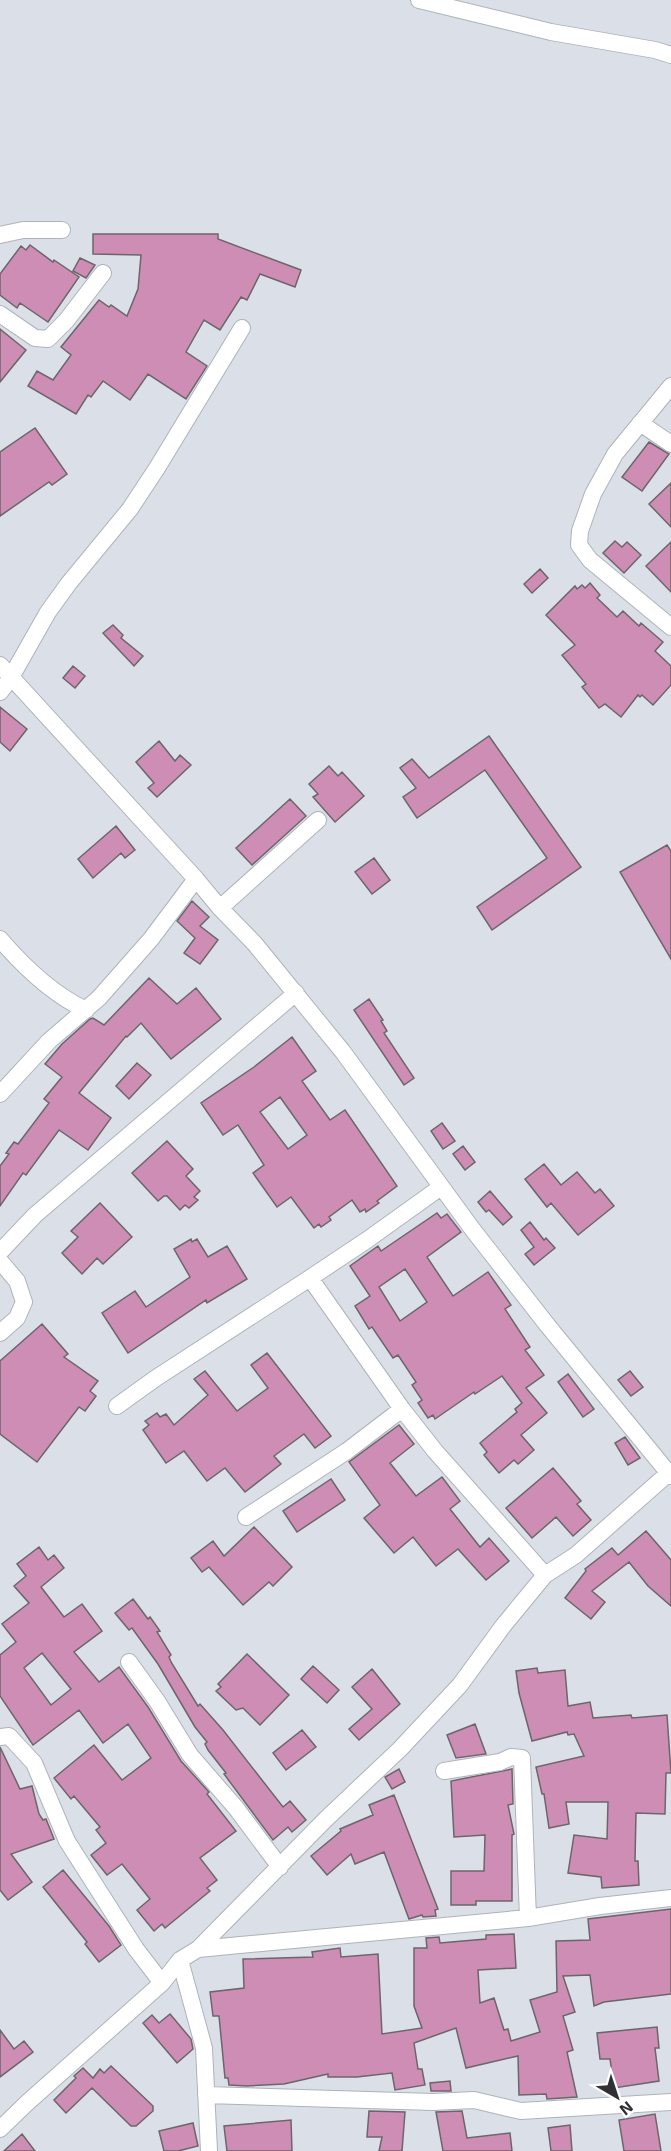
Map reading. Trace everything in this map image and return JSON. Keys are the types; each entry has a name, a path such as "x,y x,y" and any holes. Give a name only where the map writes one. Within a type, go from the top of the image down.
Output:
{"street":[{"path":"419,0 551,32 655,50 671,55"},
{"path":"0,235 23,230 62,230"},
{"path":"0,314 35,338 48,339 66,321 103,273"},
{"path":"0,2128 162,1983 180,1960 198,1949 325,1820 400,1749 460,1686 503,1626 545,1575 576,1555 670,1473 548,1326 441,1187 343,1052 255,944 196,879 4,679 69,583 130,509 242,328"},
{"path":"671,386 615,454 593,494 580,531 579,545 590,560 671,627"},
{"path":"640,423 671,444"},
{"path":"220,908 318,820"},
{"path":"0,1094 49,1041 99,998 151,939 196,879"},
{"path":"0,939 50,988 86,1010"},
{"path":"0,1252 35,1215 296,993"},
{"path":"117,1406 367,1240 441,1187"},
{"path":"0,1261 17,1281 24,1302 17,1318 0,1333"},
{"path":"310,1278 402,1409 435,1451 545,1575"},
{"path":"246,1517 347,1451 402,1409"},
{"path":"129,1662 157,1701 190,1755 236,1808 280,1867"},
{"path":"0,1737 9,1736 34,1763 67,1841 136,1949 162,1983"},
{"path":"444,1771 500,1762 511,1757 522,1758 528,1918"},
{"path":"198,1949 528,1918 600,1906 671,1898"},
{"path":"180,1960 204,2048 209,2151"},
{"path":"206,2095 433,2102 474,2100 521,2111 671,2102"}],"building":[{"path":"93,234 218,234 218,239 301,270 295,287 260,274 247,300 241,297 220,330 204,320 186,352 207,366 186,399 148,374 130,400 103,381 91,397 88,395 76,414 28,386 37,371 53,380 71,355 61,347 99,300 127,316 138,289 141,255 93,254"},
{"path":"30,245 79,277 48,322 20,303 17,308 0,295 0,274 21,246 26,250"},
{"path":"80,258 95,265 86,278 73,271"},
{"path":"0,329 26,350 0,382"},
{"path":"35,428 67,474 52,485 49,482 0,516 0,452"},
{"path":"649,442 669,454 642,491 622,477"},
{"path":"671,483 671,527 649,504"},
{"path":"615,541 622,547 627,542 641,555 624,573 603,553"},
{"path":"671,542 671,592 646,566"},
{"path":"540,569 548,578 532,593 524,584"},
{"path":"590,583 600,595 597,598 617,617 623,611 639,626 641,623 663,642 655,651 671,666 671,685 653,705 642,695 640,697 638,695 621,717 605,704 599,708 582,687 586,684 562,655 575,645 546,615 575,586 577,589 582,585 585,588"},
{"path":"113,625 123,635 121,638 143,656 134,666 103,633"},
{"path":"73,666 85,676 75,688 63,678"},
{"path":"0,707 27,729 10,751 0,742"},
{"path":"489,736 581,867 492,930 477,907 547,858 485,770 417,818 403,797 416,788 400,768 412,759 429,778"},
{"path":"159,741 175,761 180,755 191,765 157,797 148,788 154,783 136,762"},
{"path":"329,766 338,776 342,772 364,796 335,822 313,797 318,794 309,784"},
{"path":"290,799 306,816 252,865 236,848"},
{"path":"116,826 135,850 125,858 121,853 93,878 78,859"},
{"path":"667,845 671,851 671,959 620,872"},
{"path":"374,858 390,880 372,894 355,872"},
{"path":"192,901 209,917 200,926 218,940 200,964 184,953 195,938 177,921"},
{"path":"149,978 177,1004 196,988 221,1019 171,1059 141,1023 126,1036 79,1093 111,1118 88,1150 59,1130 26,1175 23,1173 0,1206 0,1166 9,1154 6,1153 14,1142 18,1144 49,1103 44,1099 62,1077 45,1064 62,1044 90,1019 93,1018 104,1025"},
{"path":"369,999 383,1020 381,1021 387,1031 384,1033 414,1078 404,1085 354,1010"},
{"path":"292,1037 316,1071 302,1081 330,1120 345,1110 397,1186 366,1212 365,1209 360,1212 352,1200 329,1217 331,1220 321,1227 319,1224 314,1228 291,1197 277,1207 253,1173 264,1165 238,1125 223,1135 201,1103 254,1067","holes":["280,1097 307,1135 288,1149 260,1112"]},
{"path":"137,1063 151,1075 129,1099 116,1086"},
{"path":"442,1123 455,1141 443,1149 431,1131"},
{"path":"167,1141 193,1169 186,1176 200,1191 194,1197 198,1200 189,1208 185,1205 180,1210 167,1196 158,1201 132,1173"},
{"path":"463,1146 475,1162 465,1170 453,1154"},
{"path":"544,1164 561,1185 577,1172 595,1193 600,1189 614,1206 578,1235 551,1203 547,1207 525,1179"},
{"path":"490,1191 512,1217 503,1225 489,1210 486,1212 478,1202"},
{"path":"100,1203 132,1237 103,1264 97,1258 82,1274 62,1253 78,1237 71,1231"},
{"path":"437,1213 441,1218 447,1214 461,1232 427,1257 453,1296 488,1272 511,1305 505,1309 530,1347 525,1350 544,1375 526,1388 547,1413 521,1435 534,1450 518,1464 514,1460 499,1473 484,1455 487,1452 480,1443 517,1412 515,1409 522,1403 502,1376 435,1419 433,1415 428,1418 418,1403 422,1400 412,1385 416,1382 398,1355 393,1358 372,1327 369,1329 355,1306 370,1296 350,1266 378,1246 381,1251","holes":["405,1269 427,1302 400,1321 379,1287"]},
{"path":"530,1222 544,1240 546,1238 555,1248 534,1265 525,1254 534,1247 521,1230"},
{"path":"191,1239 192,1242 197,1239 208,1257 227,1246 247,1279 207,1303 206,1300 128,1353 102,1313 135,1291 146,1307 190,1277 174,1249"},
{"path":"42,1324 68,1354 64,1357 98,1381 90,1391 96,1396 85,1411 79,1407 37,1462 0,1434 0,1361"},
{"path":"267,1353 331,1436 315,1448 304,1434 274,1456 281,1464 245,1492 225,1468 207,1481 184,1451 166,1463 143,1430 149,1425 145,1421 157,1413 160,1417 166,1414 174,1425 208,1395 194,1379 205,1371 237,1411 268,1388 251,1365"},
{"path":"630,1371 643,1387 631,1396 618,1380"},
{"path":"568,1374 594,1409 583,1417 558,1382"},
{"path":"399,1425 414,1444 390,1463 416,1496 442,1477 460,1501 450,1509 480,1547 489,1538 509,1561 486,1580 458,1549 436,1566 413,1537 394,1553 364,1518 380,1505 349,1462"},
{"path":"625,1437 640,1458 628,1465 615,1443"},
{"path":"553,1468 581,1501 577,1504 591,1520 573,1536 556,1517 532,1538 506,1508"},
{"path":"331,1479 345,1500 297,1532 283,1511"},
{"path":"254,1527 292,1567 273,1586 269,1582 243,1605 209,1567 202,1572 191,1558 213,1541 224,1556"},
{"path":"646,1531 671,1560 671,1606 648,1586 629,1562 592,1591 605,1602 591,1619 565,1598 586,1571 585,1569 612,1548 618,1555"},
{"path":"39,1547 48,1560 54,1555 64,1568 41,1587 64,1617 82,1604 102,1631 74,1652 99,1682 119,1667 148,1707 181,1761 209,1792 207,1794 236,1831 200,1858 217,1880 207,1888 210,1891 165,1928 162,1924 154,1931 137,1910 150,1899 122,1864 107,1875 91,1855 106,1843 96,1830 100,1827 74,1796 71,1799 54,1778 94,1745 122,1780 151,1758 128,1724 103,1743 79,1710 33,1745 0,1696 0,1655 16,1642 2,1624 29,1603 14,1586 26,1576 17,1564","holes":["42,1653 71,1689 51,1705 24,1668"]},
{"path":"133,1599 160,1631 157,1632 171,1655 169,1657 171,1662 198,1706 200,1704 223,1730 283,1807 290,1801 306,1820 292,1832 288,1827 273,1840 224,1774 226,1773 208,1750 205,1744 207,1742 195,1727 158,1664 132,1628 129,1630 115,1613"},
{"path":"247,1654 289,1695 260,1725 243,1708 236,1710 216,1691 221,1687 218,1684"},
{"path":"313,1666 339,1690 327,1703 301,1679"},
{"path":"537,1668 538,1673 565,1670 568,1706 590,1702 593,1718 667,1715 671,1773 666,1773 665,1814 636,1813 635,1861 638,1861 639,1885 602,1888 601,1877 568,1873 574,1835 607,1839 608,1802 566,1802 569,1824 549,1828 544,1794 542,1794 536,1767 584,1756 574,1734 568,1735 567,1732 532,1741 519,1693 516,1671"},
{"path":"372,1669 400,1704 359,1740 349,1729 372,1709 352,1687"},
{"path":"475,1724 486,1754 456,1758 447,1735"},
{"path":"302,1730 316,1747 286,1770 273,1753"},
{"path":"0,1747 20,1789 32,1786 39,1814 43,1820 46,1819 54,1839 11,1854 32,1882 8,1900 0,1890"},
{"path":"399,1769 405,1782 392,1789 385,1777"},
{"path":"512,1769 513,1804 508,1805 514,1834 512,1835 512,1901 476,1901 476,1905 451,1905 451,1871 484,1871 485,1835 454,1837 451,1781"},
{"path":"394,1795 438,1909 435,1910 436,1916 423,1917 422,1915 409,1919 384,1852 355,1864 351,1854 327,1875 311,1856 341,1831 340,1829 373,1815 369,1805"},
{"path":"63,1870 109,1926 121,1945 99,1962 85,1944 87,1942 43,1887"},
{"path":"671,1909 671,1994 604,2002 594,2006 590,1975 563,1976 575,2012 563,2016 573,2050 567,2052 577,2097 547,2099 546,2094 519,2095 518,2056 466,2068 456,2028 414,2043 418,2069 422,2069 425,2085 395,2090 392,2073 357,2077 328,2077 328,2074 284,2084 247,2086 229,2085 228,2078 225,2078 219,2016 213,2016 210,1992 244,1988 243,1959 313,1957 312,1952 340,1948 341,1957 378,1954 382,2034 422,2028 414,2006 414,1948 427,1948 426,1938 439,1937 440,1943 486,1939 486,1935 514,1934 516,1968 478,1970 480,2003 494,1998 504,2030 508,2029 511,2041 540,2032 530,2000 557,1992 556,1941 590,1940 588,1919"},
{"path":"170,2014 191,2039 193,2049 177,2063 143,2023 152,2015 159,2023"},
{"path":"657,2027 659,2048 655,2048 659,2081 614,2088 610,2059 600,2059 597,2033"},
{"path":"0,2030 14,2049 24,2041 33,2052 0,2077"},
{"path":"111,2066 153,2106 153,2111 136,2126 131,2126 92,2088 66,2113 54,2100 83,2068 93,2078 100,2069 104,2073"},
{"path":"450,2081 451,2091 431,2091 430,2083"},
{"path":"369,2111 405,2112 402,2151 379,2151 382,2137 367,2137"},
{"path":"462,2111 467,2138 510,2133 512,2151 443,2151 436,2112"},
{"path":"655,2114 661,2151 624,2151 619,2120"},
{"path":"291,2120 292,2151 227,2151 224,2126"},
{"path":"193,2123 198,2146 178,2151 164,2151 159,2131"},
{"path":"570,2125 572,2151 551,2151 548,2128"},
{"path":"22,2134 35,2151 4,2151"}]}
